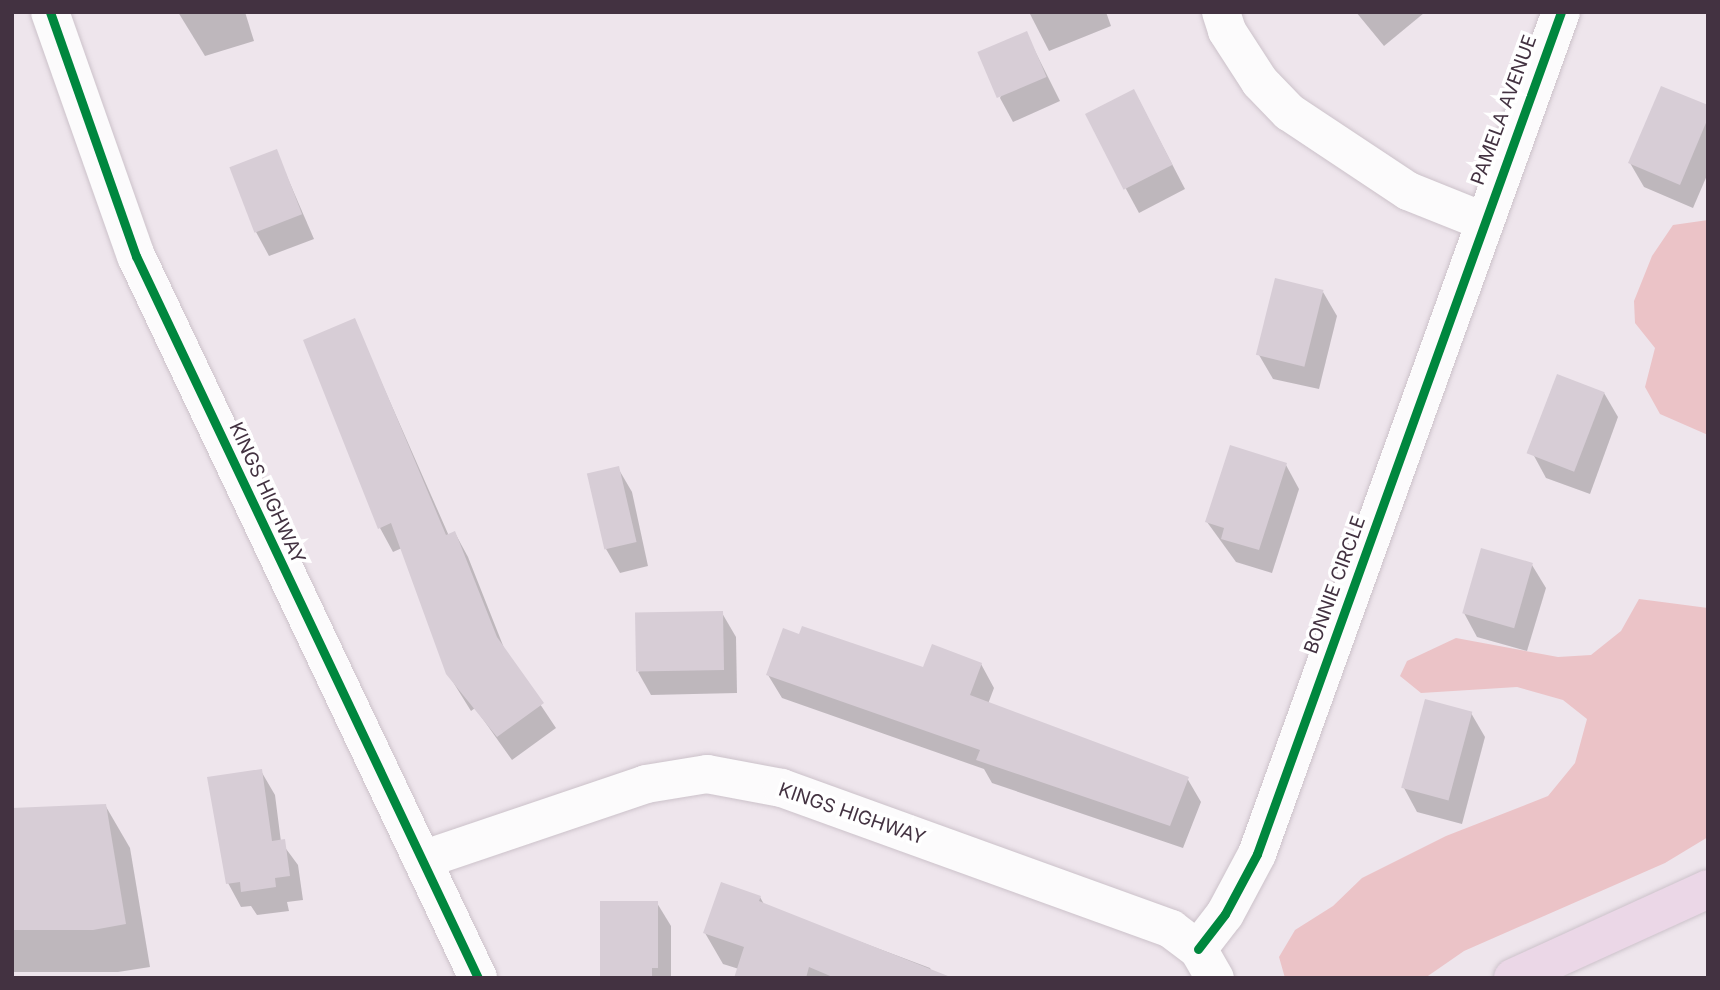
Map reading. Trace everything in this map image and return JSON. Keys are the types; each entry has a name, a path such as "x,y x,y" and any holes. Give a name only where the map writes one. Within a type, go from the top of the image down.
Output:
{"highway":[{"path":"1513,978 1708,889"}],"street":[{"name":"KINGS HIGHWAY","path":"50,12 136,256 478,978"},
{"path":"1221,12 1227,30 1260,82 1299,120 1408,191 1483,221"},
{"name":"PAMELA AVENUE","path":"1483,221 1561,12"},
{"name":"BONNIE CIRCLE","path":"1207,963 1225,914 1257,854 1483,221"},
{"name":"KINGS HIGHWAY","path":"422,860 646,784 707,774 782,788 1171,929 1207,963"}],"shaded area":[{"path":"1708,220 1708,435 1660,414 1645,387 1655,348 1635,323 1634,301 1652,256 1673,225"},
{"path":"1639,599 1708,608 1708,837 1665,863 1464,951 1425,978 1285,978 1279,957 1295,930 1333,906 1362,878 1446,836 1548,796 1575,763 1587,719 1563,700 1517,687 1421,693 1400,676 1407,661 1456,638 1558,657 1591,655 1621,631"}],"building":[{"path":"1027,31 1047,77 997,98 977,52"},
{"path":"1661,86 1708,105 1708,118 1680,185 1628,163"},
{"path":"1134,89 1173,165 1124,190 1085,114"},
{"path":"277,149 302,214 254,233 229,167"},
{"path":"1275,278 1324,290 1304,367 1256,355"},
{"path":"355,318 446,535 455,531 497,637 544,703 497,737 446,674 391,523 378,529 303,340"},
{"path":"1557,374 1605,392 1574,472 1527,453"},
{"path":"1230,445 1287,463 1259,550 1221,539 1224,528 1205,522"},
{"path":"619,466 637,542 604,549 587,473"},
{"path":"1481,548 1533,563 1514,628 1462,613"},
{"path":"723,611 724,670 636,672 635,613"},
{"path":"802,626 923,667 932,644 982,663 970,695 1189,777 1170,826 976,760 980,750 766,675 783,628 799,634"},
{"path":"1425,699 1472,712 1449,801 1401,788"},
{"path":"262,769 272,841 285,839 290,876 275,878 276,887 241,892 240,882 226,884 207,777"},
{"path":"106,804 126,924 93,930 12,930 12,808"},
{"path":"721,882 761,896 759,901 953,978 835,978 809,967 806,978 734,978 744,947 703,933"},
{"path":"600,901 658,901 658,968 652,968 652,978 600,978"}],"cycle path":[{"path":"50,12 136,256 478,978"},
{"path":"1198,949 1225,914 1257,854 1561,12"}]}
